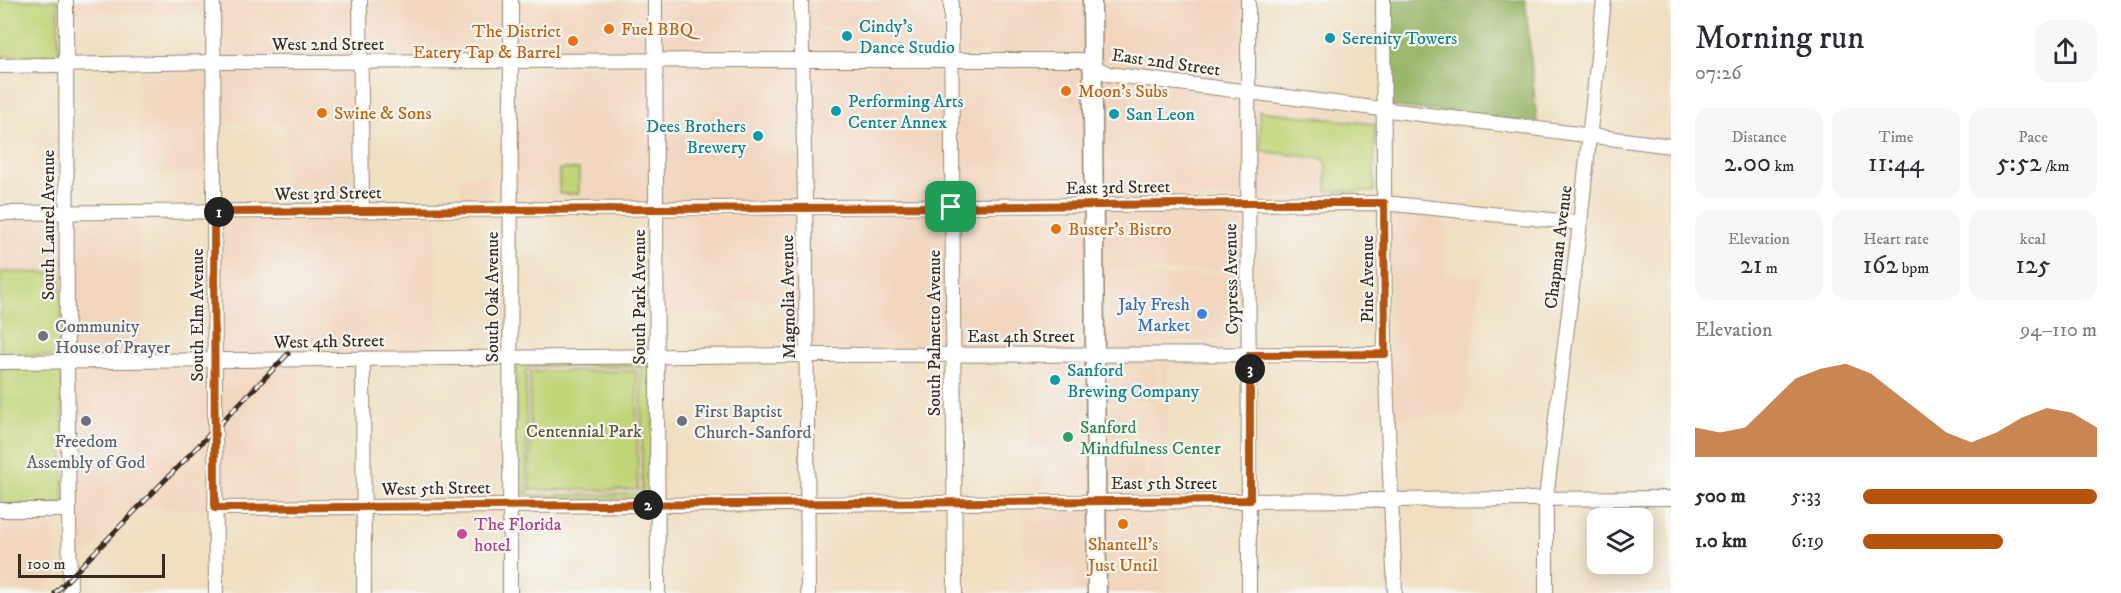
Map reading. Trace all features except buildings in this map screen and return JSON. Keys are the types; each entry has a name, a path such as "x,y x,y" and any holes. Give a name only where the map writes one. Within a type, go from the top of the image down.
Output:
{"main road":[{"path":"1092,0 1097,593"}],"street":[{"name":"South Laurel Avenue","path":"66,0 70,593"},
{"name":"South Elm Avenue","path":"213,0 216,593"},
{"path":"360,0 362,210"},
{"name":"South Oak Avenue","path":"510,0 510,593"},
{"name":"South Park Avenue","path":"655,0 658,593"},
{"name":"Magnolia Avenue","path":"801,0 807,355 808,593"},
{"name":"South Palmetto Avenue","path":"951,0 955,593"},
{"name":"Cypress Avenue","path":"1248,0 1249,593"},
{"name":"Pine Avenue","path":"1383,0 1385,354 1395,593"},
{"name":"Chapman Avenue","path":"1546,593 1546,498 1580,223 1604,0"},
{"name":"East 2nd Street","path":"656,61 1082,60 1108,74 1671,146"},
{"name":"West 2nd Street","path":"0,66 214,62 656,61"},
{"name":"East 3rd Street","path":"657,210 1384,203 1580,223"},
{"name":"West 3rd Street","path":"0,213 657,210"},
{"name":"East 4th Street","path":"658,357 1385,354"},
{"name":"West 4th Street","path":"0,362 658,357"},
{"path":"363,359 364,593"},
{"name":"East 5th Street","path":"658,505 1671,498"},
{"name":"West 5th Street","path":"215,508 658,505"},
{"path":"0,510 69,510"}],"shaded area":[{"path":"71,0 208,0 208,14 71,13"},
{"path":"218,0 349,0 350,56 219,57"},
{"path":"367,0 506,0 504,56 368,55"},
{"path":"582,0 788,0 788,54 519,55 515,50 514,5 582,4"},
{"path":"806,0 812,0 813,27 816,32 874,32 878,54 807,54"},
{"path":"817,0 1087,0 1087,44 1076,53 889,54 882,52 879,47 878,27 817,27"},
{"path":"1097,0 1242,0 1243,85 1110,69 1097,62"},
{"path":"797,66 799,201 662,204 661,67"},
{"path":"807,66 947,66 946,202 809,201"},
{"path":"957,66 1081,66 1087,70 1088,200 957,201"},
{"path":"651,67 652,204 515,204 514,68","holes":["559,164 583,166 584,194 582,198 559,199 556,197 555,169"]},
{"path":"209,68 209,172 138,173 138,70"},
{"path":"219,68 350,68 350,205 285,206 285,123 219,122"},
{"path":"1097,75 1243,96 1243,197 1098,200"},
{"path":"1253,98 1377,115 1378,121 1260,106 1256,107 1255,111 1259,155 1321,163 1325,195 1376,196 1378,194 1379,198 1253,197"},
{"path":"461,176 491,176 491,197 461,197"},
{"path":"1243,209 1245,349 1160,348 1231,344 1232,274 1228,269 1105,272 1103,276 1105,348 1099,348 1098,211"},
{"path":"1389,209 1444,214 1445,274 1482,274 1464,416 1393,417"},
{"path":"1088,212 1089,348 957,349 956,213"},
{"path":"800,213 801,300 736,301 735,314 662,314 662,215"},
{"path":"810,213 946,213 947,349 811,349"},
{"path":"436,216 437,352 220,354 219,218"},
{"path":"61,218 61,273 0,272 0,219"},
{"path":"71,218 140,218 143,355 72,356"},
{"path":"1228,274 1228,340 1156,342 1157,401 1089,402 1090,444 1146,444 1146,489 1030,489 1030,359 1109,360 1108,276"},
{"path":"1161,359 1168,359 1166,495 1101,496 1101,494 1146,494 1149,492 1149,441 1146,439 1100,439 1100,406 1159,405 1161,401"},
{"path":"210,365 210,509 132,508 75,565 72,367"},
{"path":"220,365 298,365 297,502 220,502"},
{"path":"1023,507 1091,507 1092,592 1024,593"},
{"path":"1101,507 1166,507 1167,593 1102,593"},
{"path":"0,514 55,515 55,579 39,593 0,593"}],"green space":[{"path":"0,0 58,0 59,55 0,56"},
{"path":"1388,0 1525,0 1537,123 1390,106"},
{"path":"1259,111 1375,124 1374,192 1327,191 1325,159 1261,151"},
{"path":"559,169 579,169 579,194 559,194"},
{"path":"0,272 61,273 62,356 0,356"},
{"path":"516,363 653,363 653,499 515,499","holes":["530,366 640,367 641,494 530,495 527,493 526,371"]},
{"path":"62,367 64,504 0,504 0,368"},
{"name":"Centennial Park","path":"530,371 637,371 638,490 530,490"}],"railway":[{"path":"55,593 288,354"}],"place":[{"name":"Fuel BBQ","path":"609,29"},
{"name":"Cindy's Dance Studio","path":"847,36"},
{"name":"Serenity Towers","path":"1330,38"},
{"name":"The District Eatery Tap & Barrel","path":"573,41"},
{"name":"Moon's Subs","path":"1066,91"},
{"name":"Performing Arts Center Annex","path":"836,111"},
{"name":"Swine & Sons","path":"322,113"},
{"name":"San Leon","path":"1114,114"},
{"name":"Dees Brothers Brewery","path":"758,136"},
{"name":"Buster's Bistro","path":"1056,229"},
{"name":"Jaly Fresh Market","path":"1202,314"},
{"name":"Community House of Prayer","path":"43,336"},
{"name":"Sanford Brewing Company","path":"1055,380"},
{"name":"Freedom Assembly of God","path":"86,421"},
{"name":"First Baptist Church-Sanford","path":"682,421"},
{"name":"Sanford Mindfulness Center","path":"1068,437"},
{"name":"Shantell's Just Until","path":"1123,524"},
{"name":"The Florida hotel","path":"462,534"}],"route":[{"path":"1384,203 1385,354 1250,355 1250,500 215,508 214,212 951,207 1384,203"}]}
